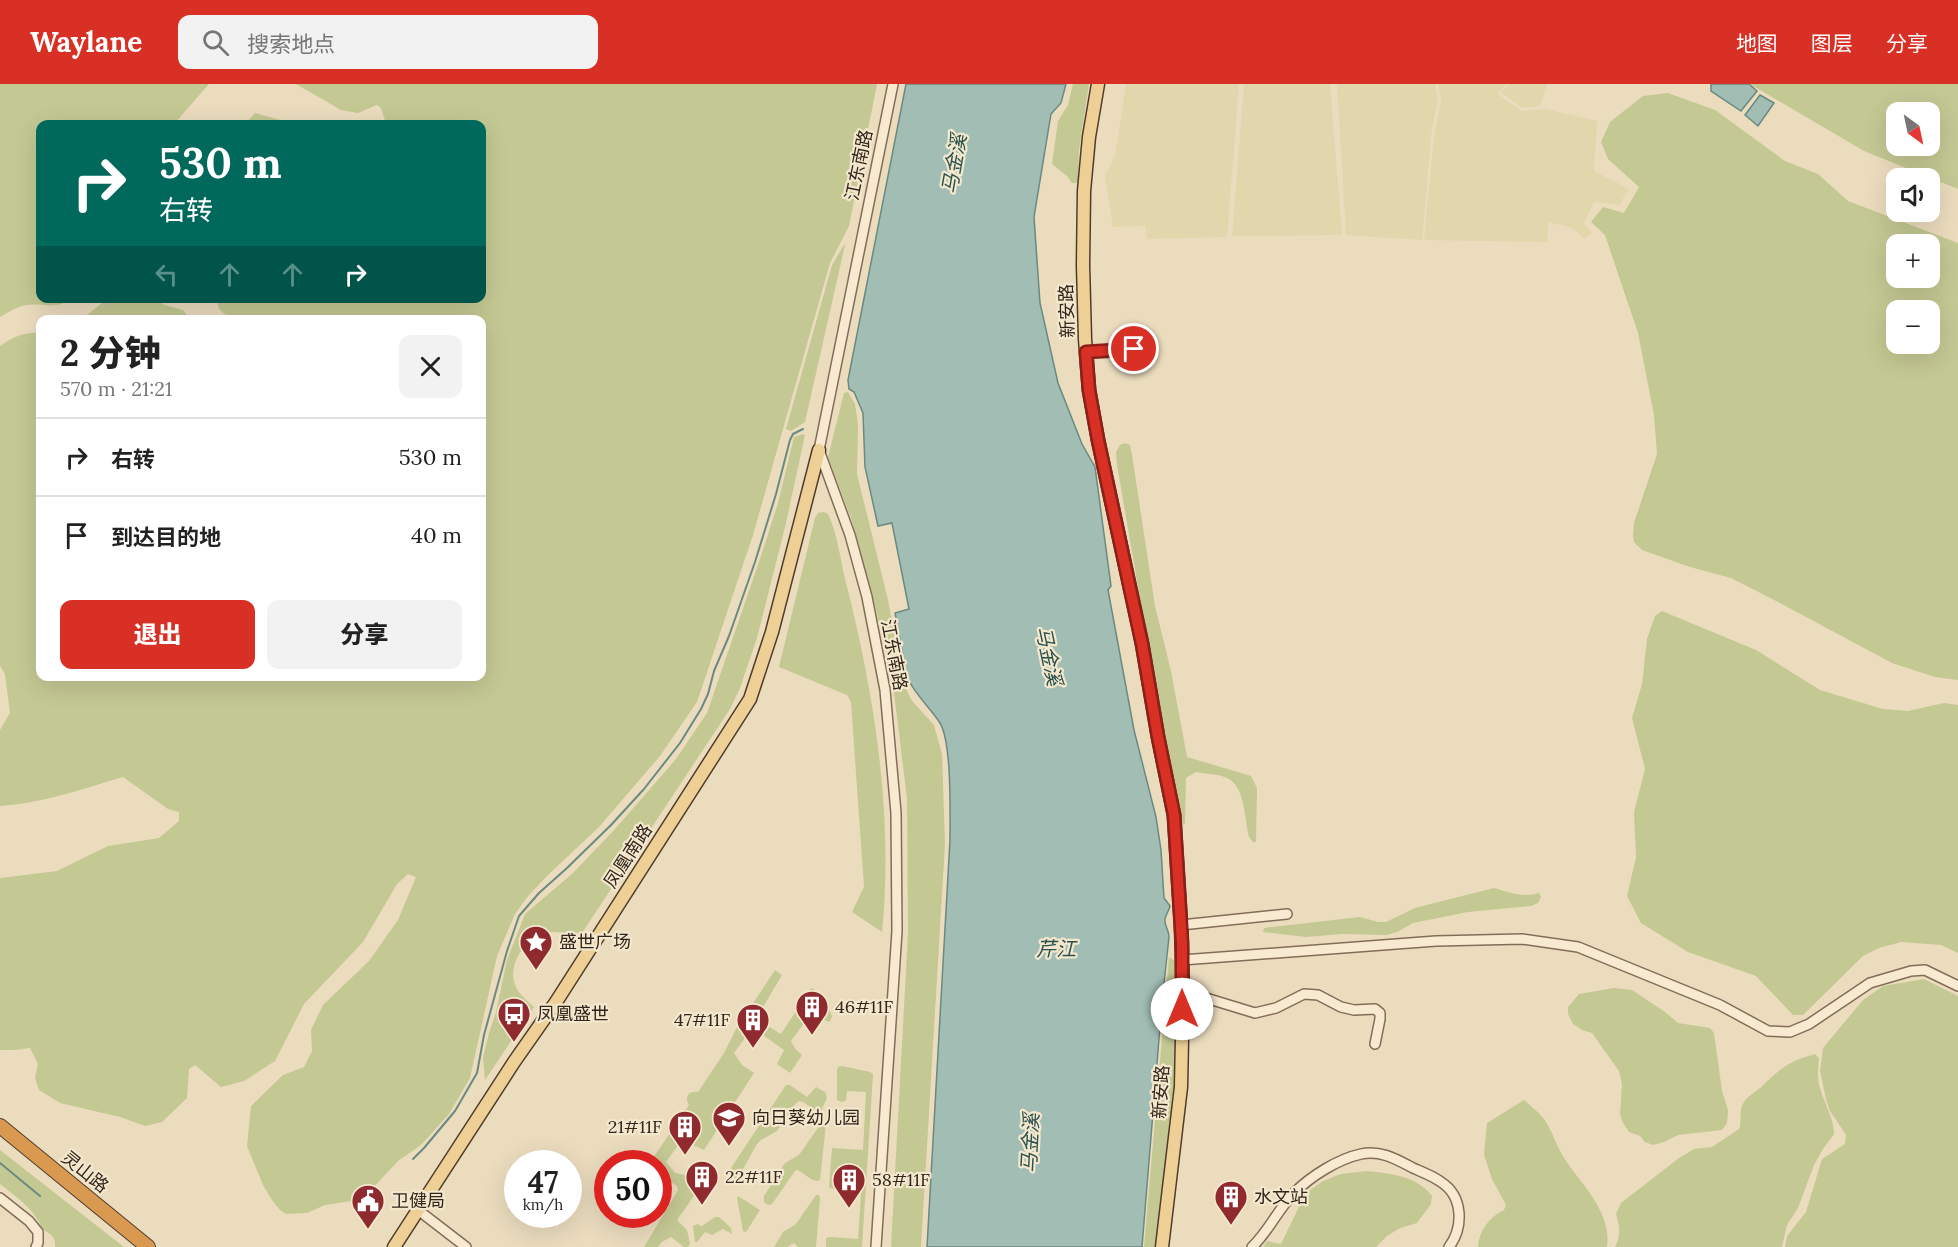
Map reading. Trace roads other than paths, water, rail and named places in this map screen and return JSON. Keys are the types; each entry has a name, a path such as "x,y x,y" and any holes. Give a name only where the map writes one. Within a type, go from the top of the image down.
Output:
{"highway":[{"name":"灵山路","path":"0,1126 148,1247"}],"main road":[{"name":"新安路","path":"1098,84 1089,137 1084,191 1083,265 1089,390 1142,644 1174,815 1181,925 1183,990 1181,1087 1162,1247"},
{"name":"凤凰南路","path":"394,1247 514,1062 550,1011 750,699 771,632 819,450"}],"street":[{"name":"江东南路","path":"876,1247 897,931 896,813 885,690 867,597 850,534 819,450 893,84"},
{"path":"1086,352 1134,349"},
{"path":"1181,925 1287,914"},
{"path":"1182,960 1436,941 1522,939 1578,947 1720,1005 1768,1031 1790,1032 1809,1024 1870,983 1911,971 1925,970 1958,986"},
{"path":"1183,990 1255,1013 1276,1008 1304,994 1318,995 1341,1007 1354,1010 1375,1009 1380,1013 1375,1044"},
{"path":"1252,1247 1294,1193 1310,1180 1327,1168 1360,1154 1373,1153 1388,1155 1443,1183 1453,1195 1459,1210 1460,1221 1449,1247"},
{"path":"0,1198 29,1221 38,1232 36,1247"},
{"path":"417,1210 466,1247"}],"water":[{"name":"芹江","path":"906,84 1066,84 1061,103 1051,114 1034,217 1040,303 1058,383 1082,444 1095,467 1111,586 1108,590 1134,730 1156,817 1164,898 1170,906 1165,919 1169,937 1142,1247 927,1247 950,840 947,746 940,723 914,690 907,677 895,613 909,609 892,523 878,526 865,467 863,413 854,392 849,389 848,380"},
{"path":"1711,84 1749,84 1757,91 1741,111 1711,91"},
{"path":"1760,95 1774,103 1758,126 1745,115"}],"waterway":[{"path":"413,1159 455,1111 477,1073 484,1035 519,916 539,893 611,825 644,789 680,743 701,709 755,562 790,440 793,434 803,429"},
{"path":"0,1163 40,1196"}],"place":[{"name":"盛世广场","path":"536,971"},
{"name":"46#11F","path":"812,1036"},
{"name":"凤凰盛世","path":"514,1043"},
{"name":"47#11F","path":"753,1049"},
{"name":"向日葵幼儿园","path":"729,1147"},
{"name":"21#11F","path":"685,1156"},
{"name":"22#11F","path":"702,1206"},
{"name":"58#11F","path":"849,1209"},
{"name":"水文站","path":"1231,1226"},
{"name":"卫健局","path":"368,1230"}],"water label":[{"name":"马金溪","path":"954,164"},
{"name":"马金溪","path":"1049,656"},
{"name":"马金溪","path":"1030,1143"}]}
